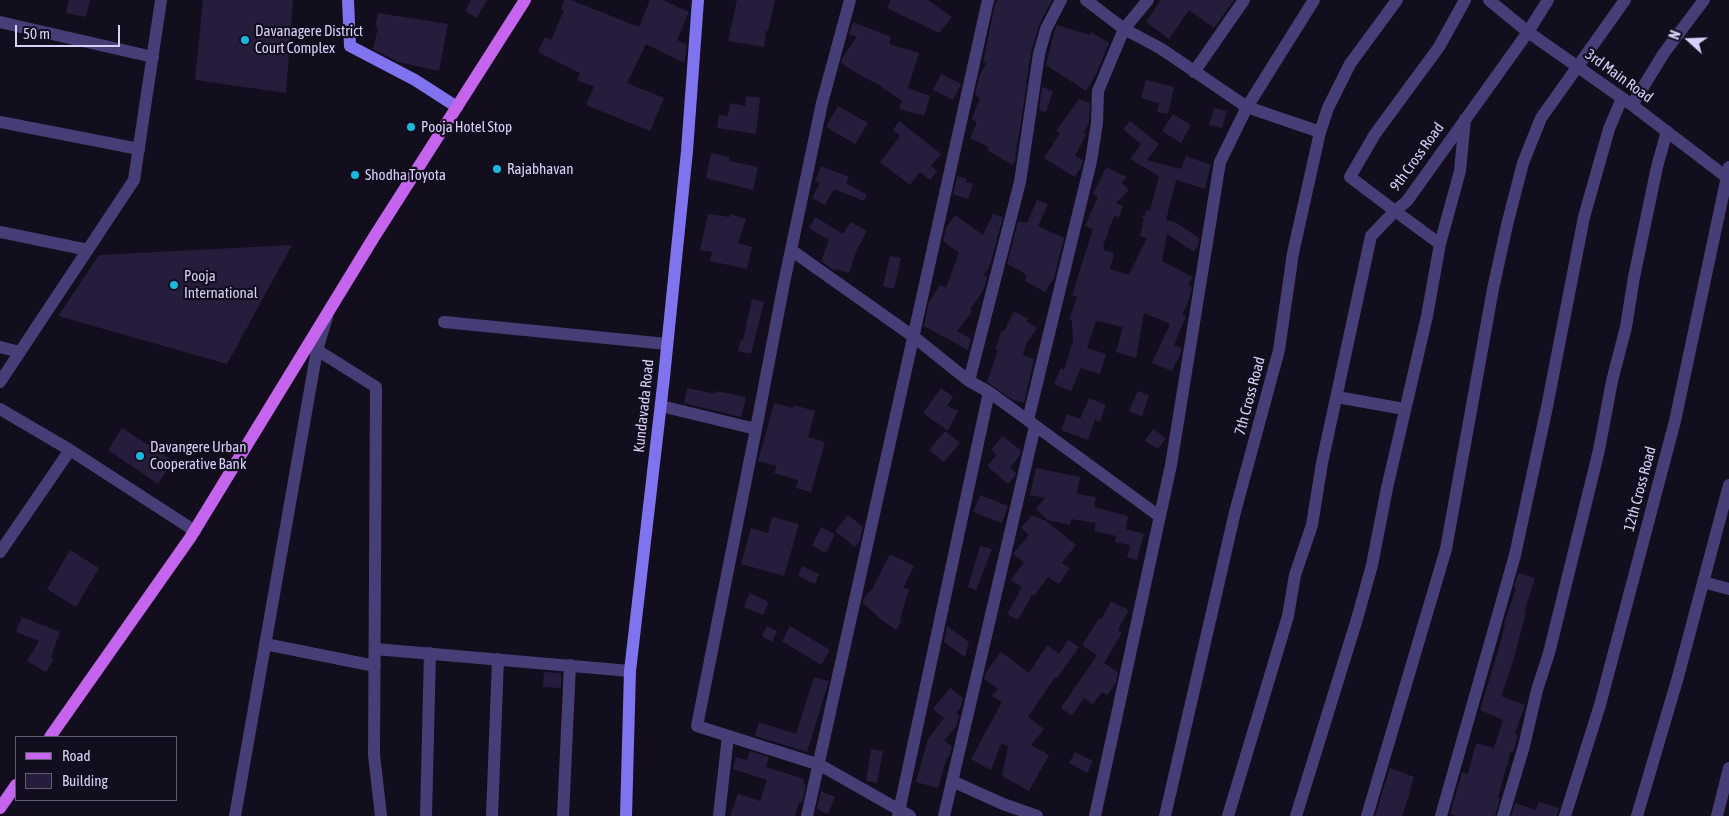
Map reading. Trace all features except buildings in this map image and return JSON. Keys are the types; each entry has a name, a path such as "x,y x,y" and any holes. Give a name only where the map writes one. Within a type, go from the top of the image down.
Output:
{"main road":[{"path":"51,736 195,531 330,310 524,0"},
{"path":"0,808 15,786"}],"street":[{"path":"0,382 134,180 162,0"},
{"path":"348,0 350,46 415,80 457,107"},
{"name":"Kundavada Road","path":"626,816 630,671 668,344 687,151 698,0"},
{"path":"850,0 822,103 790,250 697,726 820,765 903,814 989,392"},
{"path":"807,816 820,765 988,0"},
{"path":"969,381 1020,182 1040,54 1046,29 1061,0"},
{"path":"1086,0 1124,29 1160,48 1247,107 1320,132"},
{"path":"944,816 1091,161 1097,123 1098,91 1124,29 1148,0"},
{"path":"1194,72 1244,0"},
{"path":"1095,816 1171,465 1220,162 1247,107 1314,0"},
{"name":"7th Cross Road","path":"1165,816 1235,512 1279,350 1293,253 1320,132 1328,108 1350,64 1398,0"},
{"name":"9th Cross Road","path":"1465,0 1439,46 1375,134 1350,178 1395,211 1407,201 1528,32 1548,0"},
{"name":"3rd Main Road","path":"1490,0 1528,32 1728,174"},
{"path":"1367,816 1446,549 1493,289 1523,163 1541,118 1625,0"},
{"path":"1441,816 1515,555 1547,407 1584,216 1609,129 1627,101 1704,0"},
{"path":"0,22 153,57"},
{"path":"1296,816 1372,565 1404,408 1427,316 1440,244 1460,171 1465,119"},
{"path":"0,122 139,148"},
{"path":"1503,816 1549,653 1597,459 1612,381 1626,327 1634,277 1657,167 1667,131"},
{"name":"12th Cross Road","path":"1565,816 1604,687 1672,430 1728,174"},
{"path":"1228,816 1288,616 1295,575 1312,525 1322,464 1338,397 1371,236 1395,211 1440,244"},
{"path":"0,232 88,250"},
{"path":"790,250 914,337 969,381 989,392 1159,516"},
{"path":"235,816 317,350 330,310"},
{"path":"444,322 668,344"},
{"path":"0,347 20,352"},
{"path":"317,350 376,387 374,756 381,816"},
{"path":"1338,397 1404,408"},
{"path":"661,406 756,428"},
{"path":"0,409 70,450 195,531"},
{"path":"0,552 70,450"},
{"path":"1637,816 1678,677 1729,485"},
{"path":"1704,582 1729,589"},
{"path":"265,644 374,666"},
{"path":"374,648 630,671"},
{"path":"426,816 430,653"},
{"path":"492,816 498,659"},
{"path":"563,816 570,665"},
{"path":"719,816 728,736"},
{"path":"1717,816 1729,768"},
{"path":"952,781 1003,804 1037,816"}],"place":[{"name":"Davanagere District Court Complex","path":"245,40"},
{"name":"Pooja Hotel Stop","path":"411,127"},
{"name":"Rajabhavan","path":"497,169"},
{"name":"Shodha Toyota","path":"355,175"},
{"name":"Pooja International","path":"174,285"},
{"name":"Davangere Urban Cooperative Bank","path":"140,456"}]}
